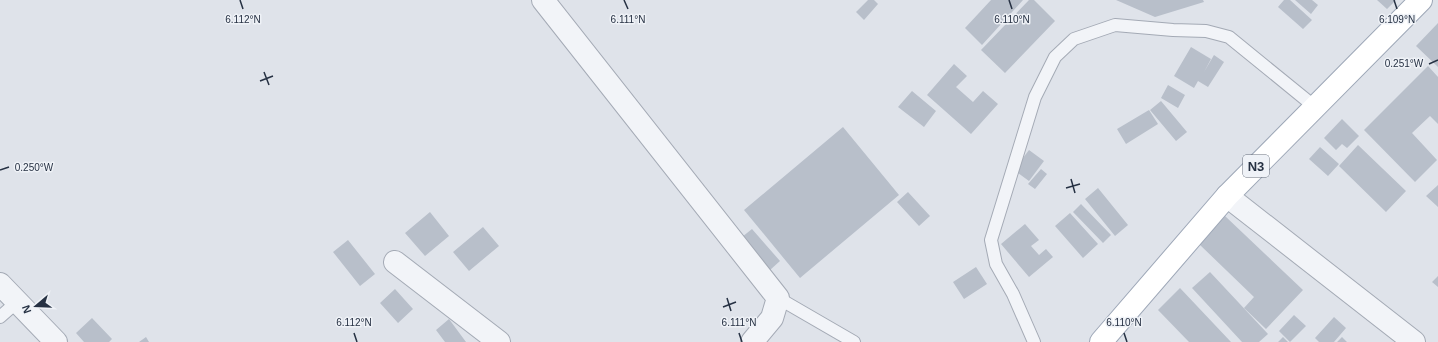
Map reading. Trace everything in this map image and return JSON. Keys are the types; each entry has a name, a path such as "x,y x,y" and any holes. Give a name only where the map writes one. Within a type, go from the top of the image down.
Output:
{"main road":[{"name":"N3","path":"1101,342 1227,196 1421,0"}],"street":[{"path":"544,0 778,298 772,318 752,342"},
{"path":"1227,196 1414,342"},
{"path":"395,262 499,342"},
{"path":"0,284 56,342"}],"lane":[{"path":"1034,342 1012,294 996,264 991,240 1035,97 1055,57 1074,39 1115,24 1173,30 1206,31 1229,37 1315,106"},
{"path":"778,298 854,342"},
{"path":"0,317 17,302"}],"building":[{"path":"868,0 874,0 878,4 864,20 856,12"},
{"path":"991,0 1023,0 982,45 965,28"},
{"path":"1029,0 1034,0 1055,21 1005,73 981,50"},
{"path":"1116,0 1203,0 1204,2 1155,17"},
{"path":"1284,0 1290,0 1312,20 1303,29 1278,7"},
{"path":"1295,0 1312,0 1318,5 1311,14"},
{"path":"1377,0 1396,0 1387,9"},
{"path":"1438,23 1438,67 1416,46"},
{"path":"1191,47 1211,59 1204,72 1214,55 1224,62 1208,87 1198,81 1194,88 1174,76"},
{"path":"954,64 967,76 956,87 973,102 983,91 998,104 971,134 927,95"},
{"path":"1428,66 1438,77 1438,124 1430,116 1412,133 1437,160 1415,182 1364,130"},
{"path":"1168,85 1185,95 1178,108 1161,98"},
{"path":"912,91 936,111 924,127 898,107"},
{"path":"1161,101 1187,132 1176,141 1150,110"},
{"path":"1149,110 1158,124 1126,144 1117,129"},
{"path":"1342,119 1359,136 1347,148 1342,144 1336,150 1324,138"},
{"path":"843,127 899,195 800,278 744,210"},
{"path":"1358,145 1406,191 1386,212 1339,166"},
{"path":"1320,147 1339,164 1328,176 1309,159"},
{"path":"1029,150 1044,161 1029,181 1014,170"},
{"path":"1041,169 1047,174 1035,189 1028,184"},
{"path":"1438,185 1438,207 1426,196"},
{"path":"1098,188 1128,225 1115,236 1085,199"},
{"path":"908,192 930,216 919,226 897,202"},
{"path":"1081,204 1111,235 1103,243 1073,212"},
{"path":"430,212 449,236 425,256 405,233"},
{"path":"1070,213 1098,244 1083,258 1055,226"},
{"path":"1225,216 1303,290 1266,329 1244,308 1254,297 1199,244"},
{"path":"1025,224 1039,240 1031,246 1039,255 1046,249 1053,257 1029,277 1001,244"},
{"path":"483,227 499,246 469,271 453,252"},
{"path":"752,229 780,261 770,270 742,237"},
{"path":"348,240 375,274 360,286 333,252"},
{"path":"976,267 987,284 964,299 953,282"},
{"path":"1210,272 1268,334 1259,342 1242,342 1192,288"},
{"path":"1438,276 1438,287 1432,282"},
{"path":"1180,288 1231,342 1189,342 1158,310"},
{"path":"395,289 413,309 398,323 380,303"},
{"path":"1294,315 1306,326 1290,342 1279,331"},
{"path":"1334,317 1346,328 1334,342 1319,342 1315,338"},
{"path":"92,318 112,339 109,342 84,342 76,333"},
{"path":"449,319 466,342 445,342 436,330"},
{"path":"146,337 149,342 139,342"},
{"path":"1283,337 1288,342 1278,342"},
{"path":"1342,337 1347,342 1337,342"}]}
